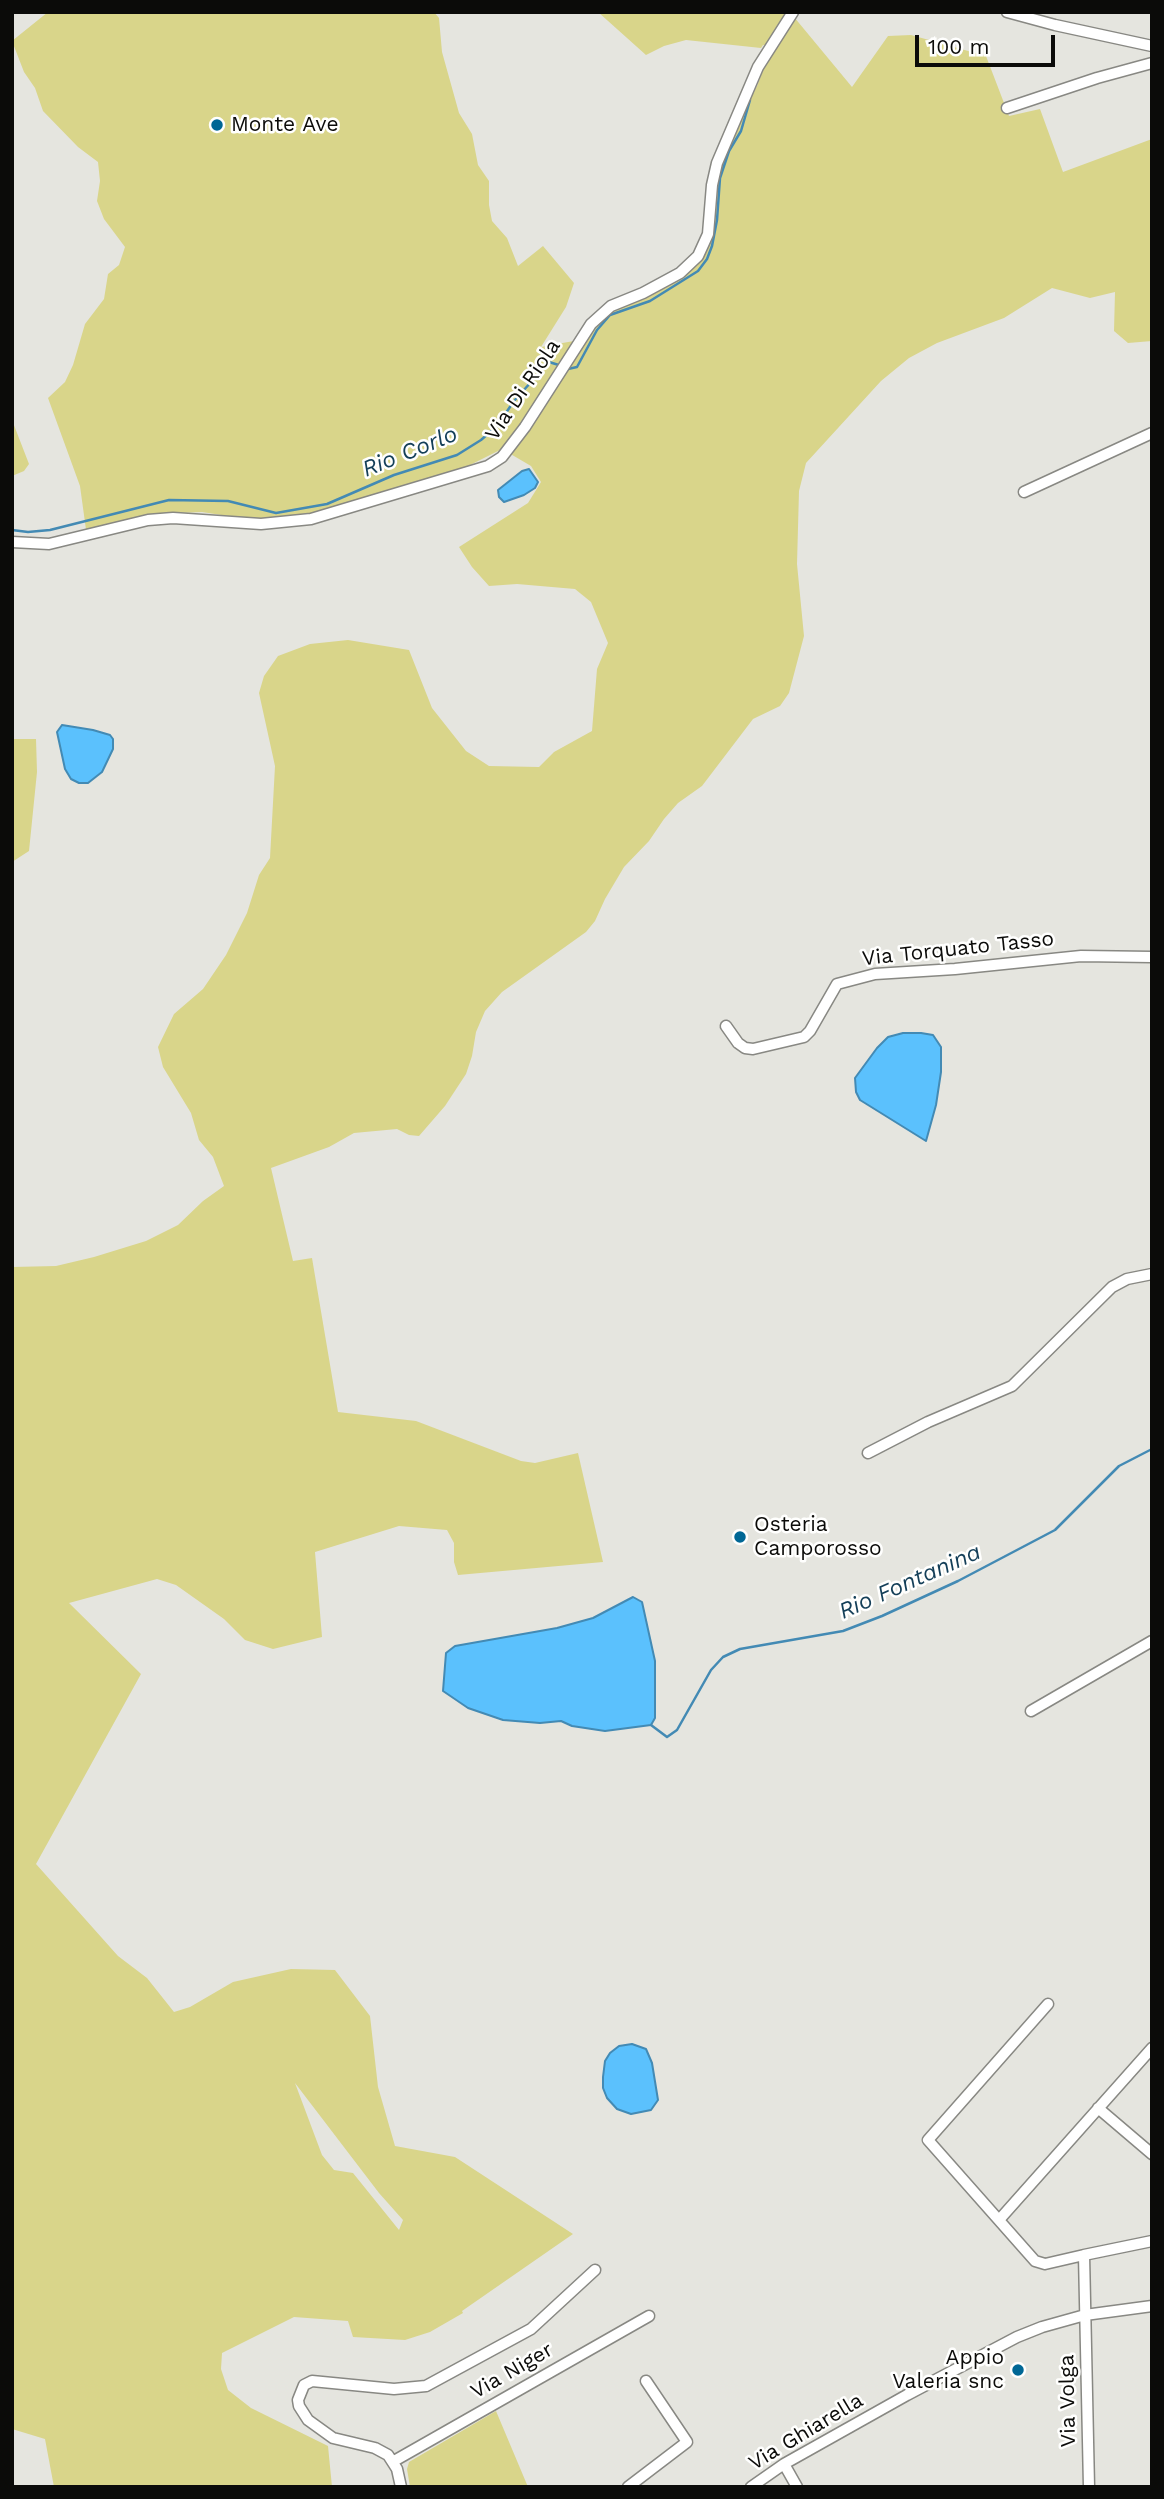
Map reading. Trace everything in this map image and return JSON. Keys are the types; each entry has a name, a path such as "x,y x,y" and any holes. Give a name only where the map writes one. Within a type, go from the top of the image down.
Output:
{"street":[{"name":"Via Di Riola","path":"12,542 49,544 148,520 173,518 261,524 311,519 488,466 502,457 590,324 611,306 680,273 698,256 708,234 717,163 758,67 793,12"},
{"path":"1007,12 1152,46"},
{"path":"1007,108 1152,63"},
{"path":"1024,492 1152,433"},
{"name":"Via Torquato Tasso","path":"726,1026 745,1048 753,1049 804,1037 837,984 874,974 1081,956 1152,957"},
{"path":"868,1453 928,1422 1012,1386 1112,1287 1127,1279 1152,1274"},
{"path":"1031,1712 1152,1641"},
{"path":"1048,2004 928,2140 1026,2252 1040,2264 1152,2241"},
{"path":"999,2220 1152,2048"},
{"path":"1098,2108 1152,2154"},
{"name":"Via Volga","path":"1084,2255 1089,2487"},
{"path":"401,2487 394,2461 388,2455 375,2448 333,2438 315,2427 299,2406 299,2395 304,2385 312,2381 398,2389 426,2386 531,2329 595,2270"},
{"name":"Via Ghiarella","path":"751,2487 784,2464 1017,2337 1085,2315 1152,2306"},
{"name":"Via Niger","path":"394,2461 649,2316"},
{"path":"628,2487 687,2442 646,2381"},
{"path":"784,2464 797,2487"}],"shaded area":[{"path":"48,12 434,12 439,18 442,52 459,113 472,134 478,165 489,181 492,221 507,238 518,266 543,246 574,283 566,307 541,347 579,340 611,305 676,278 705,247 711,198 728,140 757,86 772,47 686,40 664,46 646,55 598,12 797,12 794,17 852,87 888,36 911,35 986,56 1009,116 1040,109 1063,172 1152,139 1152,341 1128,343 1114,331 1115,292 1090,298 1052,288 1004,318 937,343 909,358 881,381 806,463 799,491 797,564 804,636 789,693 780,706 753,719 702,786 678,803 664,819 649,841 624,867 595,921 586,932 502,992 485,1011 476,1032 466,1074 445,1106 419,1136 397,1129 354,1133 329,1147 271,1168 293,1261 312,1258 338,1412 416,1421 521,1461 535,1463 578,1453 603,1562 458,1575 454,1562 454,1543 447,1530 399,1526 315,1552 322,1637 273,1649 245,1640 224,1619 176,1585 157,1579 69,1603 141,1674 36,1864 118,1956 147,1978 174,2012 190,2007 233,1982 291,1969 335,1970 370,2016 378,2087 395,2146 455,2157 573,2234 462,2311 463,2313 430,2332 405,2340 353,2337 348,2321 294,2317 222,2353 221,2369 228,2390 251,2408 328,2446 332,2487 54,2487 45,2439 12,2429 12,1267 56,1266 146,1241 178,1225 203,1201 224,1186 213,1157 199,1140 191,1113 163,1067 158,1047 174,1014 203,989 226,955 247,913 259,875 270,858 275,766 259,693 264,676 278,656 310,644 348,640 409,650 432,708 466,751 489,766 539,767 554,752 592,731 597,669 608,643 591,602 575,589 517,584 489,586 459,547 528,503 541,482 531,466 502,449 458,471 346,509 282,519 247,519 202,512 179,513 87,537 80,486 48,398 65,382 85,324 104,299 108,274 119,265 125,247 104,219 97,201 100,181 98,162 78,147 43,111 12,41","holes":["295,2083 379,2193 403,2220 399,2230 353,2173 334,2170 322,2155"]},
{"path":"12,420 29,464 24,471 12,476"},
{"path":"12,739 36,739 37,772 29,851 12,862"},
{"path":"496,2411 528,2487 410,2487 407,2469 409,2462"}],"water":[{"path":"529,469 538,482 535,488 504,502 499,497 498,490 522,471"},
{"path":"62,725 93,730 110,735 113,739 113,749 102,772 88,783 71,779 65,769 57,732"},
{"path":"903,1033 933,1035 941,1047 941,1072 936,1105 926,1141 860,1100 856,1092 855,1078 877,1048 888,1037"},
{"path":"633,1597 642,1602 655,1661 655,1718 651,1725 605,1731 572,1726 561,1721 540,1723 503,1720 468,1708 443,1691 446,1653 455,1646 557,1628 593,1618"},
{"path":"632,2044 646,2049 652,2063 658,2100 651,2110 631,2114 617,2109 607,2098 603,2077 605,2061 610,2053 619,2046"}],"waterway":[{"name":"Rio Corlo","path":"568,369 577,367 597,330 610,315 650,301 698,271 707,259 717,220 720,178 729,151 741,131 750,100"},
{"name":"Rio Corlo","path":"12,530 50,530 169,500 228,501 276,513 327,504 394,475 457,455 497,426 514,401 549,362 562,366"},
{"name":"Rio Fontanina","path":"651,1725 667,1737 677,1730 711,1670 723,1657 740,1649 843,1631 958,1581 1055,1530 1119,1466 1152,1449"}],"place":[{"name":"Monte Ave","path":"217,125"},
{"name":"Osteria Camporosso","path":"740,1537"},
{"name":"Appio Valeria snc","path":"1018,2370"}]}
